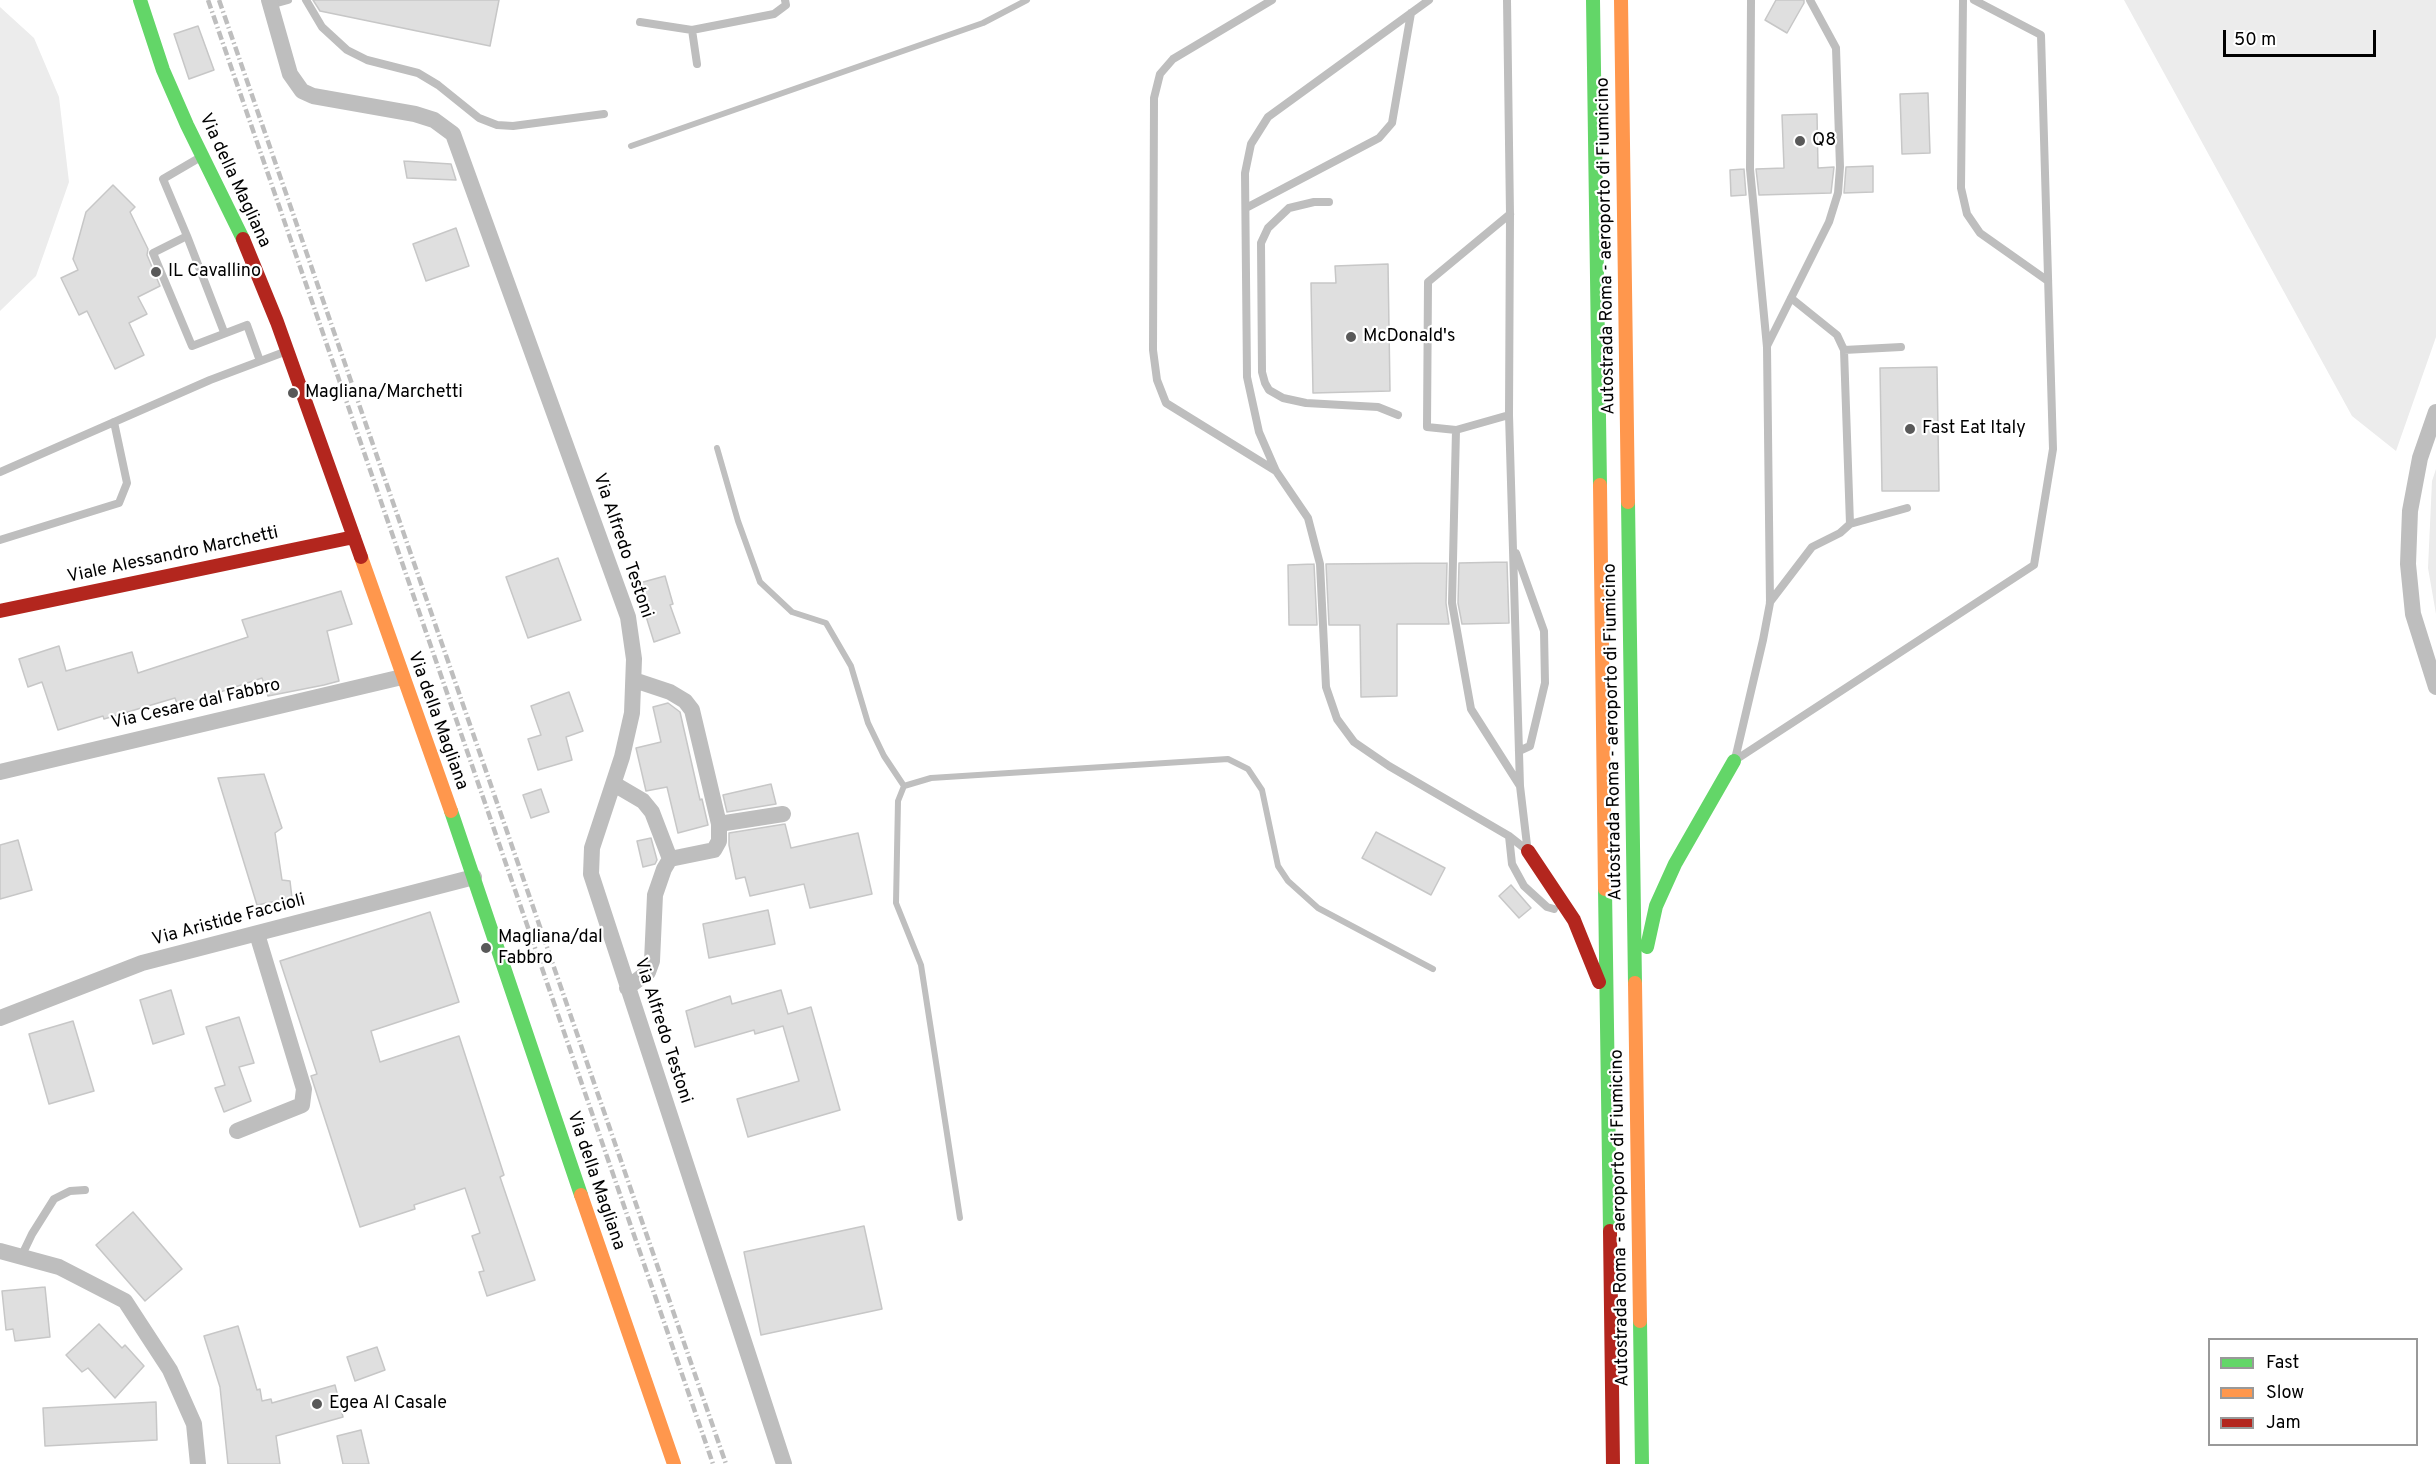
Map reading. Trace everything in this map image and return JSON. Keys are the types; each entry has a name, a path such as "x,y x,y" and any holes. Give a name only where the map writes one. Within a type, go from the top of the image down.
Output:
{"main road":[{"name":"Via della Magliana","path":"140,0 163,70 239,230 287,351 474,877 674,1464"},
{"name":"Autostrada Roma - aeroporto di Fiumicino","path":"1593,0 1613,1464"},
{"name":"Autostrada Roma - aeroporto di Fiumicino","path":"1621,0 1642,1464"},
{"name":"Viale Alessandro Marchetti","path":"0,611 354,537"},
{"path":"1636,1022 1641,1001 1649,932 1656,906 1675,864 1734,761"},
{"path":"1528,851 1569,912 1586,947 1607,1001"}],"street":[{"name":"Via Alfredo Testoni","path":"269,3 290,74 302,92 313,96 415,114 434,120 453,134 628,617 632,635 634,680 629,730 614,784 592,848 591,874 784,1464"},
{"path":"2436,412 2420,458 2410,511 2408,564 2413,614 2436,687"},
{"name":"Via Cesare dal Fabbro","path":"0,771 402,677"},
{"path":"627,988 648,972 652,962 655,895 670,859 714,850 719,841 719,824 693,710 685,701 670,692 634,680"},
{"path":"614,784 643,801 652,812 670,859"},
{"path":"719,824 783,814"},
{"name":"Via Aristide Faccioli","path":"0,1018 142,963 474,877"},
{"path":"237,1131 302,1105 304,1089 257,934"},
{"path":"0,1251 59,1267 125,1301 170,1370 194,1424 198,1464"}],"lane":[{"path":"269,3 288,0"},
{"path":"306,0 322,27 347,50 366,60 418,73 438,85 479,118 497,125 513,126 604,114"},
{"path":"640,21 692,30 774,14 786,4 785,0"},
{"path":"1272,0 1173,59 1161,74 1154,99 1153,350 1157,380 1166,403 1276,471"},
{"path":"1429,0 1268,117 1251,144 1245,173 1247,377 1259,432 1276,471 1308,518 1320,564 1326,687 1337,719 1353,742 1509,836 1528,851"},
{"path":"1507,0 1510,214 1509,415 1520,786 1528,851"},
{"path":"1734,761 1770,603 1767,346 1751,195 1751,0"},
{"path":"1767,346 1829,222 1838,193 1840,167 1836,48 1810,0"},
{"path":"1963,0 1961,188 1967,214 1980,233 2048,281"},
{"path":"1734,761 2034,565 2053,449 2041,35 1974,0"},
{"path":"1246,208 1378,138 1392,123 1411,13"},
{"path":"692,30 698,63"},
{"path":"202,156 163,179 224,332"},
{"path":"1329,202 1314,202 1289,208 1268,228 1261,243 1262,372 1265,383 1269,390 1283,398 1306,403 1378,407 1398,415"},
{"path":"1509,415 1456,430 1427,427 1428,282 1510,214"},
{"path":"187,236 153,253 192,346 247,325 260,361"},
{"path":"1791,298 1837,335 1844,350 1850,524"},
{"path":"1844,350 1901,347"},
{"path":"0,472 210,380 287,351"},
{"path":"0,540 119,503 127,483 114,422"},
{"path":"1456,430 1452,603 1471,709 1520,786"},
{"path":"1770,603 1812,548 1840,533 1850,524 1907,508"},
{"path":"1513,544 1544,631 1545,683 1530,746 1520,751"},
{"path":"1509,836 1512,864 1524,886 1547,907 1569,912"},
{"path":"21,1257 32,1234 54,1199 70,1191 85,1190"}],"shaded area":[{"path":"2124,0 2436,0 2436,337 2396,451 2352,416"},
{"path":"0,7 34,38 59,97 69,182 36,276 0,311"},
{"path":"2436,469 2436,614 2428,568 2432,481"}],"building":[{"path":"313,0 499,0 490,46 320,11"},
{"path":"1776,0 1804,0 1787,33 1765,20"},
{"path":"198,26 214,70 189,79 174,34"},
{"path":"1928,93 1930,153 1902,154 1900,94"},
{"name":"Q8","path":"1817,114 1818,168 1834,167 1831,193 1759,195 1756,169 1784,168 1782,115"},
{"path":"404,161 451,164 456,180 407,178"},
{"path":"1873,166 1873,192 1844,193 1846,167"},
{"path":"1744,169 1746,195 1731,196 1730,170"},
{"path":"113,185 135,207 130,212 148,249 147,255 160,286 138,297 147,314 129,323 144,355 115,369 87,311 79,315 61,278 78,270 73,259 86,212"},
{"path":"456,228 469,266 426,281 413,244"},
{"name":"McDonald's","path":"1388,264 1390,391 1313,393 1311,283 1336,283 1335,266"},
{"name":"Fast Eat Italy","path":"1937,367 1939,491 1882,491 1880,368"},
{"path":"558,558 581,620 528,638 506,577"},
{"path":"1507,562 1509,623 1462,624 1458,603 1459,563"},
{"path":"1447,563 1446,603 1449,624 1397,624 1397,696 1361,697 1360,625 1329,625 1326,564"},
{"path":"1314,564 1317,625 1289,625 1288,565"},
{"path":"665,576 673,604 670,605 680,633 654,642 636,584"},
{"path":"341,591 352,624 327,631 339,681 324,685 268,696 262,678 178,706 175,698 58,730 42,682 28,687 19,659 59,646 66,671 132,652 138,673 248,637 242,620"},
{"path":"569,692 583,731 566,737 572,760 538,770 528,739 541,735 531,706"},
{"path":"668,703 680,712 708,825 678,833 667,787 646,791 636,748 661,742 653,707"},
{"path":"264,774 282,828 275,833 282,880 290,881 292,898 257,905 218,778"},
{"path":"771,784 776,804 727,812 723,795"},
{"path":"541,789 549,812 531,818 523,795"},
{"path":"785,824 791,848 858,833 872,894 810,908 804,884 750,896 745,877 736,879 729,845 729,833"},
{"path":"1376,832 1445,868 1431,895 1362,858"},
{"path":"651,838 657,860 655,864 643,867 637,841"},
{"path":"18,840 32,890 0,899 0,845"},
{"path":"1511,885 1531,908 1519,918 1499,896"},
{"path":"768,910 775,944 709,958 703,924"},
{"path":"430,912 459,1002 371,1031 380,1062 459,1036 504,1175 500,1177 535,1280 487,1296 479,1272 484,1271 472,1236 480,1233 465,1188 414,1205 415,1209 360,1227 311,1076 317,1074 280,961"},
{"path":"171,990 184,1034 153,1044 140,1000"},
{"path":"781,990 788,1014 811,1007 840,1110 748,1137 737,1099 799,1081 783,1026 755,1034 754,1030 695,1047 686,1011 730,996 732,1004"},
{"path":"239,1017 254,1063 239,1067 251,1101 224,1112 215,1088 225,1085 206,1027"},
{"path":"73,1021 94,1091 49,1104 29,1034"},
{"path":"133,1212 182,1269 145,1301 96,1245"},
{"path":"864,1226 882,1309 761,1335 744,1252"},
{"path":"45,1287 50,1337 15,1341 13,1329 6,1330 2,1291"},
{"path":"99,1324 122,1348 125,1345 144,1366 115,1398 88,1368 82,1372 66,1355"},
{"path":"238,1326 262,1401 271,1399 272,1403 335,1385 343,1417 276,1436 280,1464 228,1464 220,1387 204,1336"},
{"path":"377,1347 385,1370 355,1381 347,1357"},
{"path":"156,1402 157,1440 45,1446 43,1408"},
{"path":"361,1430 369,1464 343,1464 337,1436"}],"waterway":[{"path":"631,146 983,23 1027,0"},
{"path":"717,448 738,521 760,582 792,612 826,623 851,666 868,723 884,756 904,786"},
{"path":"960,1218 921,965 896,903 898,801 904,786 931,778 1228,759 1248,769 1262,790 1278,866 1288,881 1318,908 1433,969"}],"railway":[{"path":"208,0 713,1464"},
{"path":"219,0 726,1464"}],"traffic: fast":[{"path":"140,0 163,70 187,125 243,239"},
{"path":"1593,0 1600,485"},
{"path":"1628,502 1635,983"},
{"path":"1647,947 1656,906 1675,864 1734,761"},
{"path":"451,811 581,1195"},
{"path":"1605,889 1610,1231"},
{"path":"1640,1321 1642,1464"}],"traffic: slow":[{"path":"1621,0 1628,502"},
{"path":"1600,485 1605,889"},
{"path":"361,557 451,811"},
{"path":"1635,983 1640,1321"},
{"path":"581,1195 674,1464"}],"traffic: jam":[{"path":"243,239 277,322 361,557"},
{"path":"0,611 354,537"},
{"path":"1528,851 1574,920 1599,982"},
{"path":"1610,1231 1613,1464"}],"place":[{"name":"Q8","path":"1800,141"},
{"name":"IL Cavallino","path":"156,272"},
{"name":"McDonald's","path":"1351,337"},
{"name":"Magliana/Marchetti","path":"293,393"},
{"name":"Fast Eat Italy","path":"1910,429"},
{"name":"Magliana/dal Fabbro","path":"486,948"},
{"name":"Egea Al Casale","path":"317,1404"}]}
